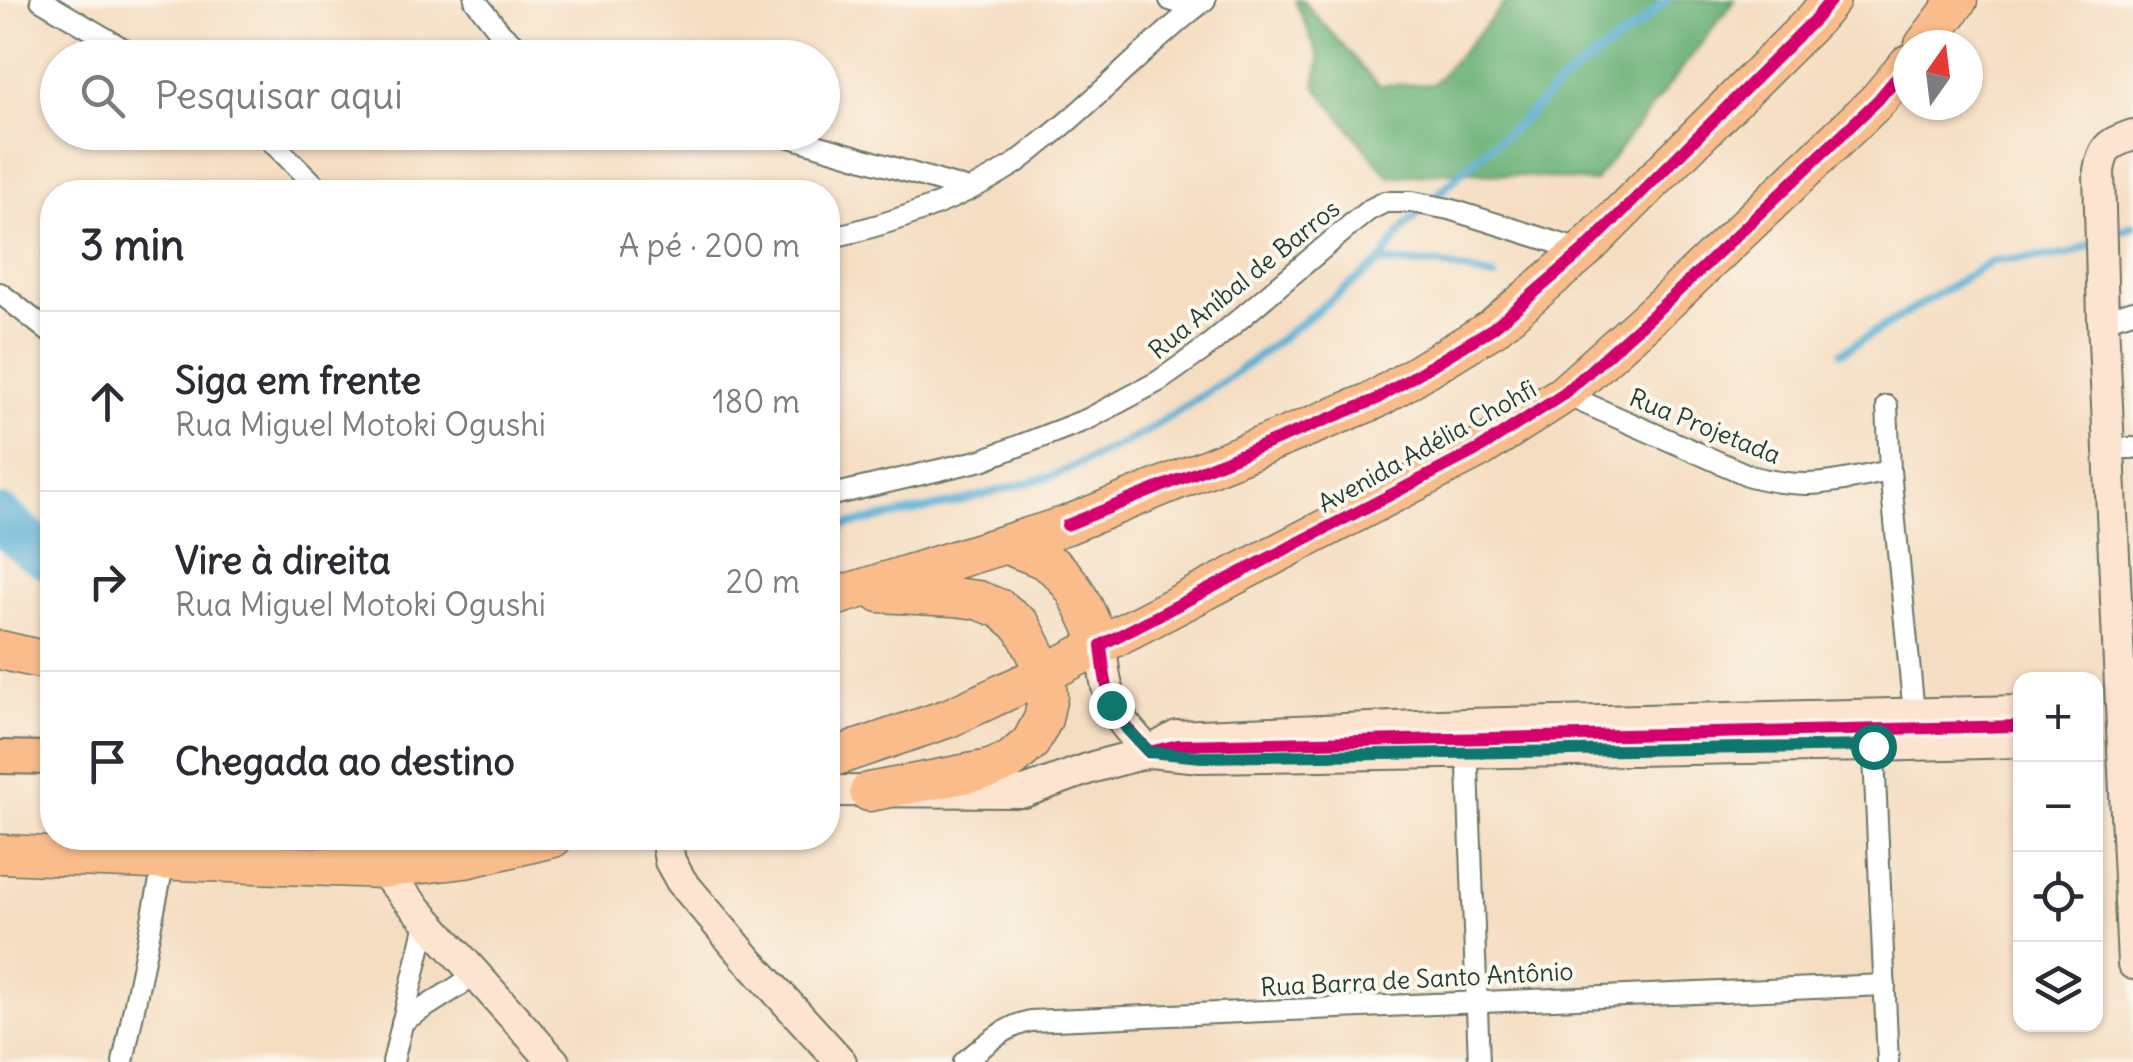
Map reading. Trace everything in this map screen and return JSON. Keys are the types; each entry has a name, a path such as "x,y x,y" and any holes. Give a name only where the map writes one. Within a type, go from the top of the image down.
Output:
{"highway":[{"path":"840,595 1066,525 1375,400 1494,328 1583,251 1831,0"},
{"path":"1935,30 1958,0"},
{"name":"Avenida Adélia Chohfi","path":"840,755 949,718 1046,673 1478,449 1564,394 1673,296 1893,82"},
{"path":"1007,545 1044,560 1062,573 1080,600 1101,646"},
{"path":"840,597 916,594 966,598 1001,609 1022,626 1046,673 1048,696 1043,719 1031,742 1010,760 990,769 869,792"},
{"path":"0,650 40,659"},
{"path":"0,854 381,869 465,859 503,850"}],"main road":[{"path":"2133,135 2113,142 2102,154 2099,171 2102,308 2122,448 2116,724 2133,964"},
{"path":"1101,646 1111,705 1149,752"},
{"path":"1467,738 1873,746 1915,730 2013,713"},
{"path":"840,792 1024,792 1149,752 1202,757 1872,716 1915,730 2013,741"},
{"path":"0,758 40,758"},
{"path":"668,850 682,881 841,1062"},
{"path":"381,869 554,1062"}],"street":[{"path":"41,0 109,40"},
{"path":"475,0 508,40"},
{"path":"1170,0 1200,4"},
{"path":"840,235 921,211 1014,164 1076,116 1200,4"},
{"path":"280,150 310,180"},
{"path":"834,150 969,190"},
{"name":"Rua Aníbal de Barros","path":"840,493 982,460 1088,419 1159,381 1203,350 1369,210 1385,202 1449,209 1583,251"},
{"path":"0,293 40,325"},
{"path":"2102,308 2133,311"},
{"name":"Rua Projetada","path":"1564,394 1750,476 1778,484 1821,485 1890,471"},
{"path":"1887,406 1915,730"},
{"path":"1872,716 1888,1062"},
{"path":"1467,738 1479,1062"},
{"path":"123,1062 164,861"},
{"path":"393,1062 427,920"},
{"path":"402,1022 476,975"},
{"name":"Rua Barra de Santo Antônio","path":"964,1062 1000,1034 1030,1021 1885,985"}],"green space":[{"path":"1295,0 1302,0 1378,85 1433,84 1508,0 1735,0 1594,182 1460,171 1389,177 1315,86 1320,59"}],"waterway":[{"path":"840,527 950,504 1058,474 1144,433 1232,376 1380,262 1406,225 1470,164 1566,79 1643,22 1666,0"},
{"path":"2110,236 2133,226"},
{"path":"1842,352 1992,261 2068,255 2092,244"},
{"path":"1380,262 1438,264 1494,277"},
{"path":"0,519 40,551"}],"cycle path":[{"path":"1067,525 1375,400 1493,328 1583,251 1831,0"},
{"path":"1893,82 1673,296 1564,394 1479,449 1101,645 1106,680 1118,715 1149,752 1178,745 2013,726"}],"route":[{"path":"1111,705 1149,752 1202,757 1873,746"}]}
